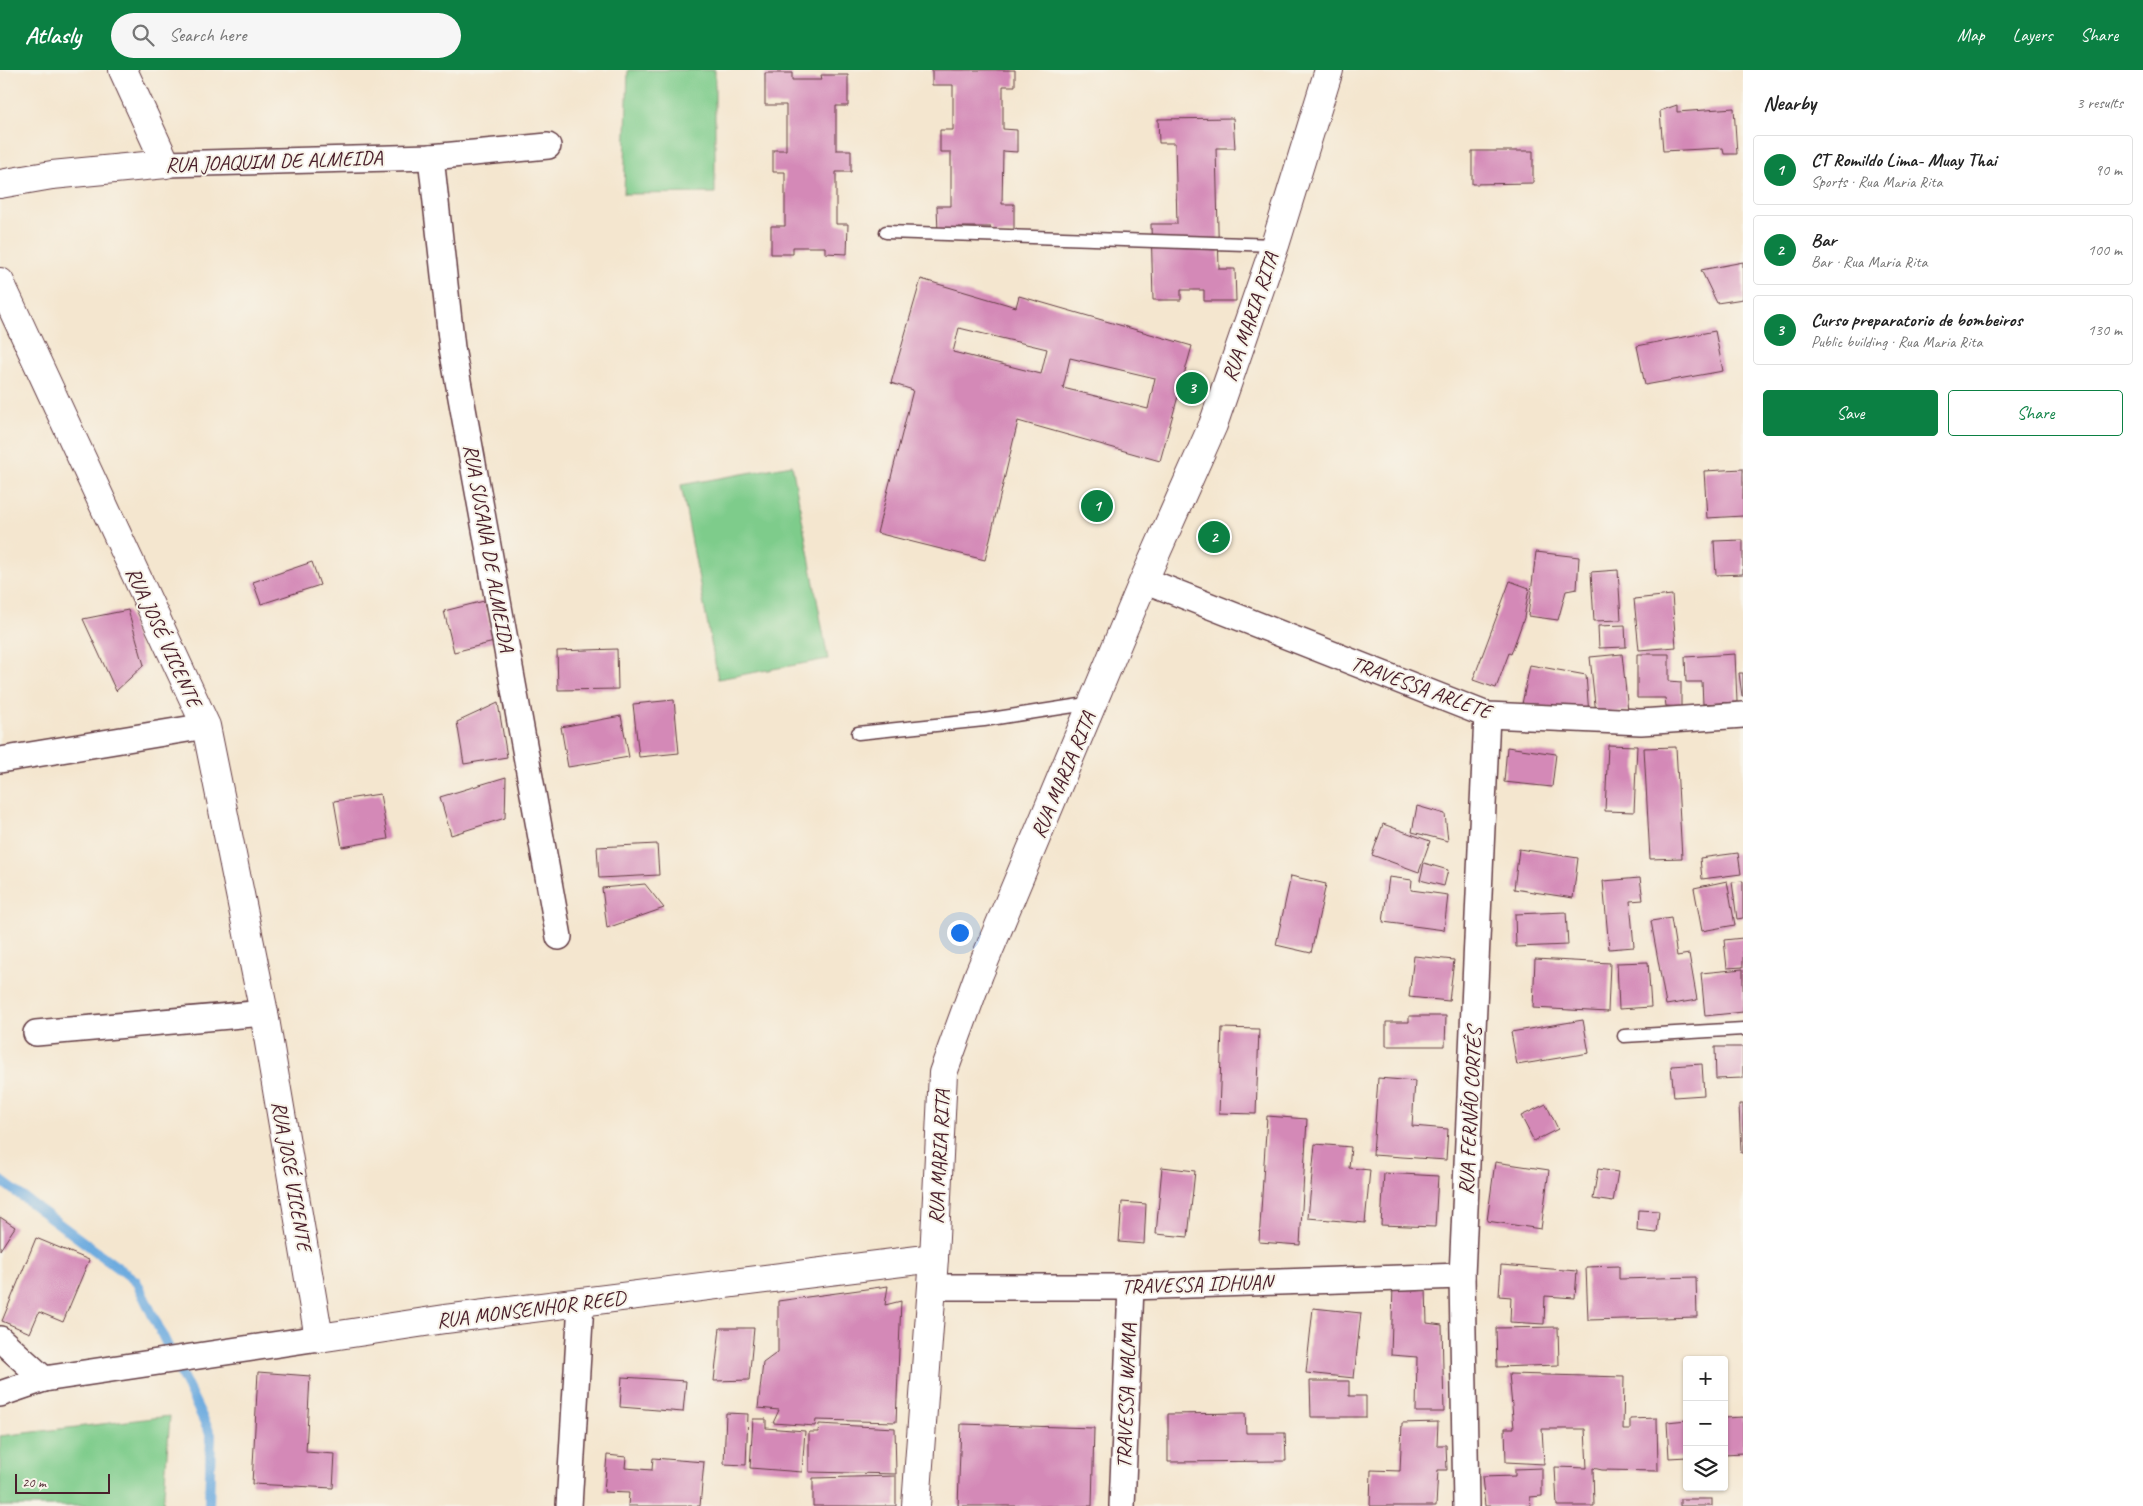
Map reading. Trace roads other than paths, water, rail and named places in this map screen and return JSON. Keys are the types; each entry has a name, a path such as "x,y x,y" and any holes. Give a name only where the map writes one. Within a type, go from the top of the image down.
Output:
{"street":[{"path":"123,70 166,164"},
{"name":"RUA MARIA RITA","path":"916,1506 934,1258 943,1073 978,974 1144,580 1213,425 1275,245 1329,70"},
{"name":"RUA JOAQUIM DE ALMEIDA","path":"0,184 52,175 166,164 431,157 548,146"},
{"name":"RUA SUSANA DE ALMEIDA","path":"431,157 452,348 559,936"},
{"name":"RUA JOSÉ VICENTE","path":"0,282 206,726 264,1013 319,1338"},
{"name":"TRAVESSA ARLETE","path":"1144,580 1487,715 1641,722 1743,715"},
{"name":"RUA FERNÃO CORTÊS","path":"1466,1506 1462,1276 1487,715"},
{"path":"0,760 206,726"},
{"path":"36,1034 264,1013"},
{"name":"RUA MONSENHOR REED","path":"0,1394 44,1380 215,1352 445,1319 934,1258"},
{"name":"TRAVESSA IDHUAN","path":"932,1288 1130,1286 1462,1276"},
{"name":"TRAVESSA WALMA","path":"1122,1506 1130,1286"},
{"path":"569,1506 581,1303"},
{"path":"0,1339 44,1380"}],"lane":[{"path":"886,232 1275,245"},
{"path":"858,733 984,720 1093,703"},
{"path":"1624,1036 1743,1028"}],"waterway":[{"path":"0,1180 136,1281 211,1435 209,1506"}],"place":[{"name":"Curso preparatorio de bombeiros","path":"1192,388"},
{"name":"CT Romildo Lima- Muay Thai","path":"1097,506"},
{"name":"Bar","path":"1214,537"}]}
